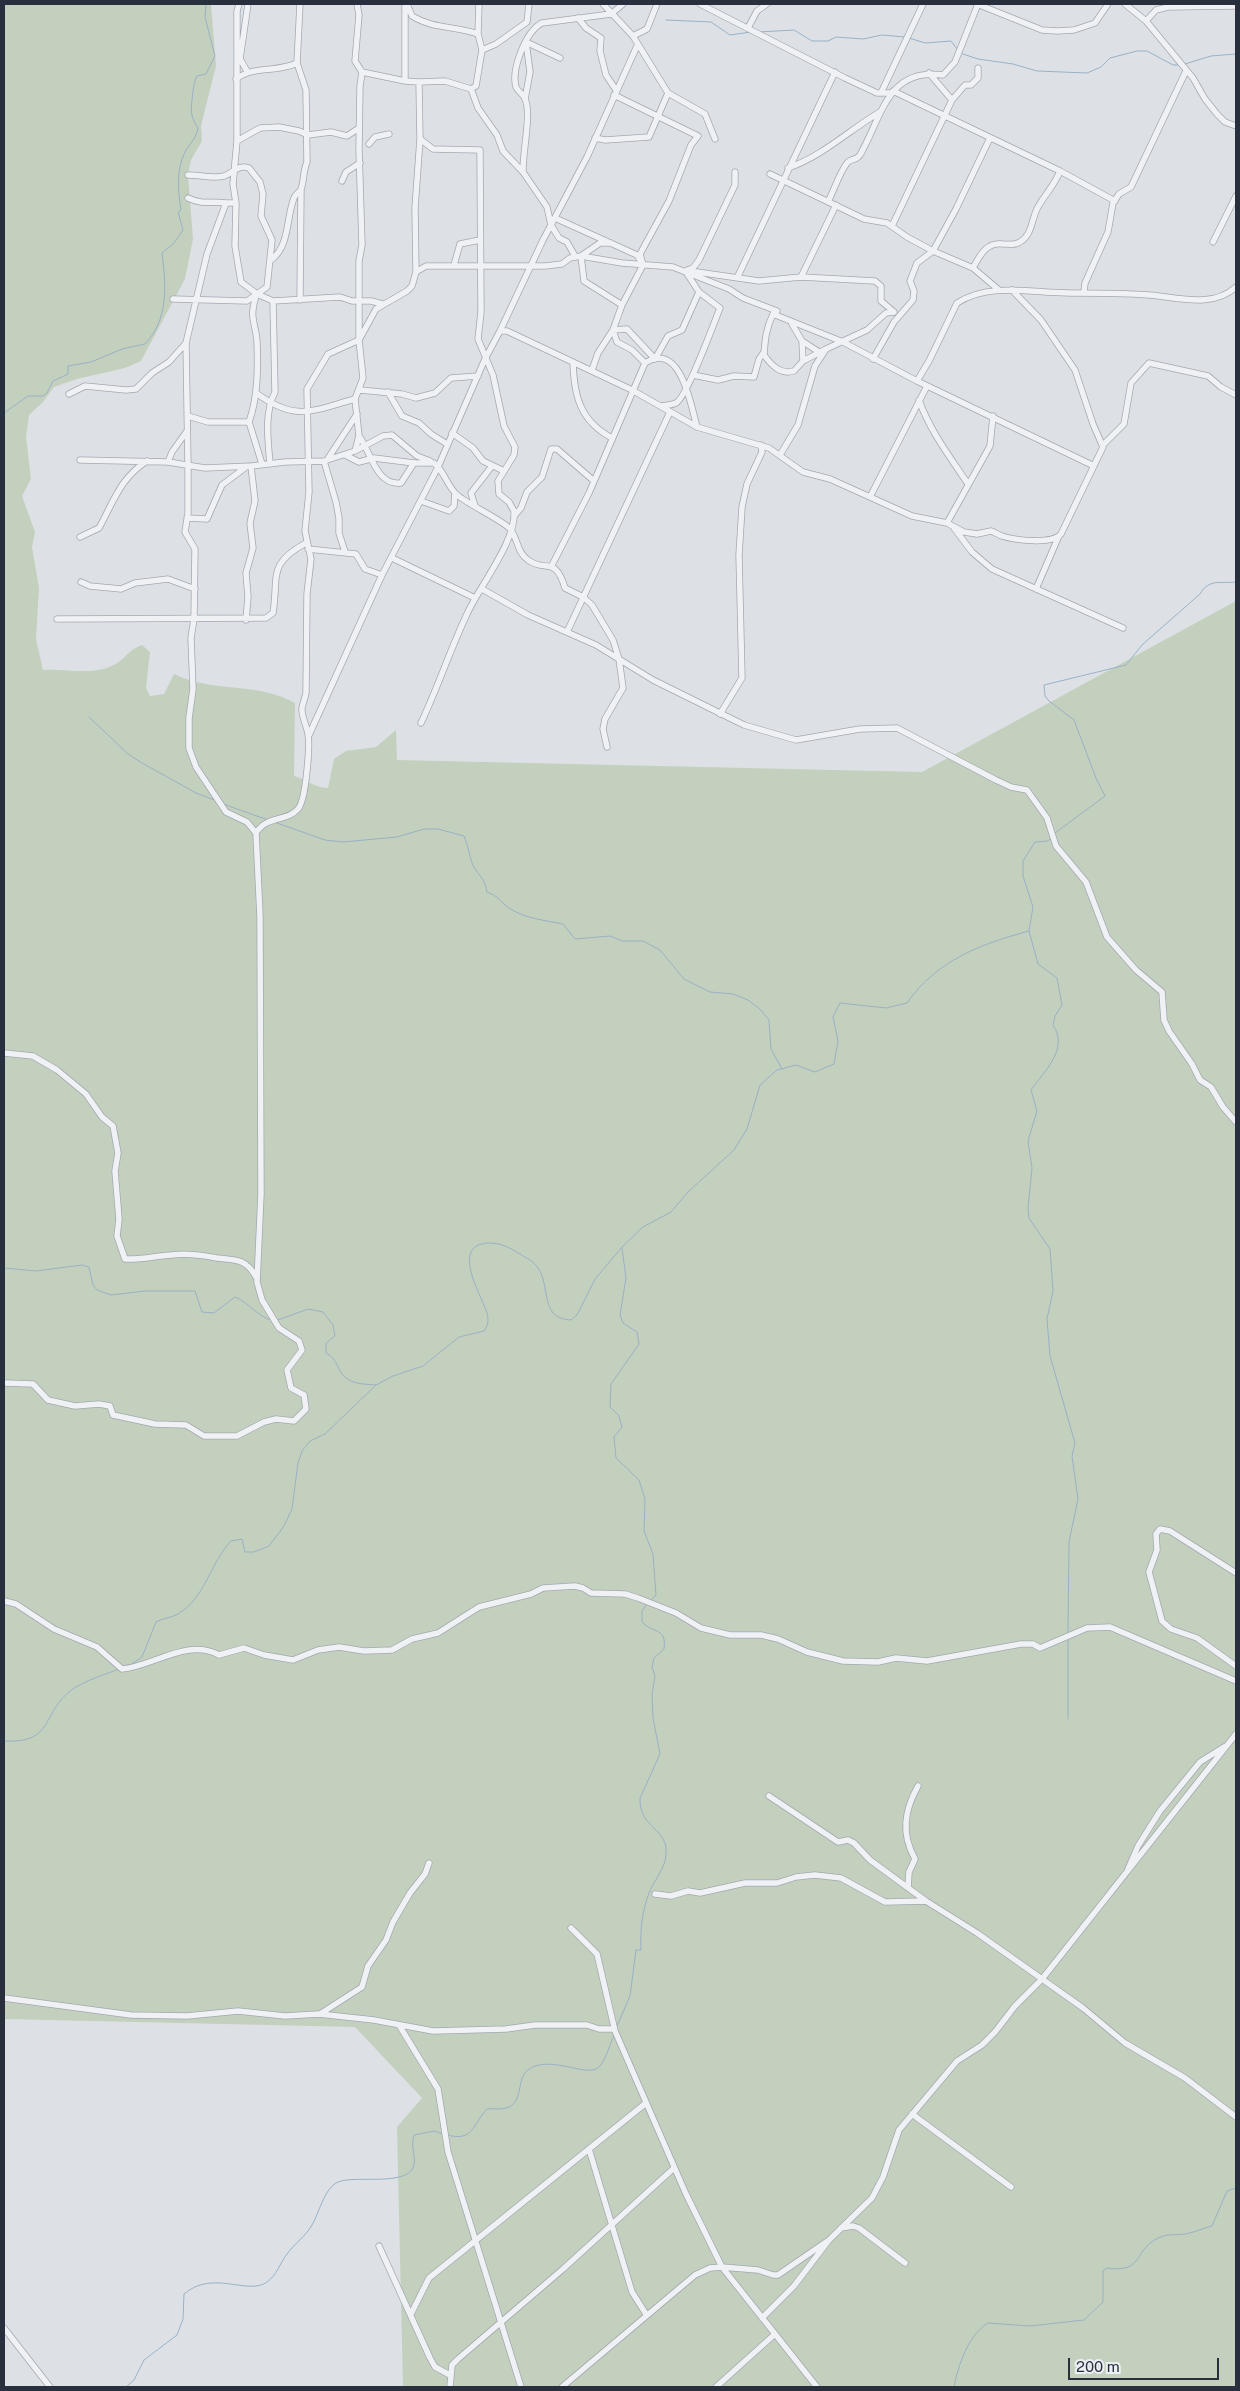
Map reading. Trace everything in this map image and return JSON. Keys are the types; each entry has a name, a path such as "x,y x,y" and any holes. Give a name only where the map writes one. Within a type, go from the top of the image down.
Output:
{"street":[{"path":"240,4 237,11 237,141 233,184 236,203 235,246 241,282 257,294 273,301 340,297 352,301 360,300 383,304"},
{"path":"247,71 240,59 248,4"},
{"path":"300,4 297,63 306,90 308,135 307,162 303,172 301,189 300,300"},
{"path":"355,451 359,436 355,399 360,390 363,373 360,340 359,261 362,246 359,128 362,72 355,62 359,15 357,4"},
{"path":"405,80 406,4"},
{"path":"406,4 412,16 436,27 461,29 478,34"},
{"path":"362,72 419,82 445,81 470,89 476,86 482,50 478,34 479,4"},
{"path":"482,50 489,49 527,22 529,4"},
{"path":"603,4 610,14 633,36 637,46 668,94 705,114 715,139"},
{"path":"526,99 516,88 514,72 534,27 542,23 610,14 623,4"},
{"path":"633,36 647,28 657,4"},
{"path":"700,4 881,93 892,92 945,114 990,138 1060,171 1115,201"},
{"path":"748,28 757,11 767,4"},
{"path":"881,93 923,4"},
{"path":"828,202 847,163 860,155 880,112 892,92 900,82 920,74 943,75 955,62 981,5 1042,30 1057,32 1074,30 1095,23 1108,4"},
{"path":"1125,4 1146,22 1197,82 1204,99 1217,114 1225,122 1236,126"},
{"path":"1146,22 1156,10 1168,7 1236,6"},
{"path":"578,18 586,28 601,38 600,51 606,75 615,92 698,136 691,145 669,201 640,254 643,265 622,305 613,330 598,353 592,370"},
{"path":"526,42 560,58"},
{"path":"523,172 524,138 528,127 526,99 530,72 526,42"},
{"path":"256,1277 261,1194 260,916 256,833 260,826 270,820 298,810 303,796 309,735 382,575 438,467 485,359 595,138 637,46"},
{"path":"236,79 247,71 289,67 297,63"},
{"path":"892,226 952,100 965,85 971,85 978,78 978,68"},
{"path":"1084,292 1085,283 1108,232 1111,208 1119,194 1131,187 1186,71"},
{"path":"738,276 788,168 836,72"},
{"path":"928,73 935,78 952,100"},
{"path":"309,735 302,708 306,693 307,594 311,559 307,546 305,526 310,492 307,389 324,359 334,350 360,340 370,318 383,304 410,289 416,272 416,208 420,138 419,82"},
{"path":"470,89 478,108 497,135 503,150 523,172 547,207 551,225 559,238 567,242 578,256 584,281 622,305"},
{"path":"595,138 605,140 649,137 657,115 668,94"},
{"path":"788,168 810,160 861,123 880,112"},
{"path":"237,141 260,128 279,127 299,130 308,135 331,132 348,136 359,128"},
{"path":"369,144 375,137 389,134"},
{"path":"420,138 433,148 480,150 479,266 481,312 477,334 485,359 493,375 504,426 515,447 514,455 498,481 499,494 513,506 515,515"},
{"path":"873,359 914,297 910,281 916,266 919,261 933,251 956,209 990,138"},
{"path":"342,181 346,172 360,163"},
{"path":"173,299 247,301 267,287 272,240 261,216 263,194 260,182 249,168 234,169 225,176 188,175"},
{"path":"973,268 982,252 990,246 996,243 1018,244 1024,238 1032,228 1038,206 1055,184 1060,171"},
{"path":"685,271 693,268 699,260 736,185 735,172"},
{"path":"770,174 864,219 878,220 892,226 933,251 973,268 999,290"},
{"path":"270,260 277,256 294,197 301,189"},
{"path":"1213,242 1236,196"},
{"path":"188,198 202,204 217,201 236,203"},
{"path":"226,203 207,254 186,343 188,465 185,532 195,549 194,619 191,638 193,689 189,718 189,748 196,767 226,812 247,822 256,833"},
{"path":"801,277 836,206"},
{"path":"555,218 637,255 643,265"},
{"path":"454,265 460,244 480,240"},
{"path":"416,272 426,266 556,265 578,256 600,243 611,244"},
{"path":"578,256 673,267 685,271 775,312 792,324 842,342 927,386 1094,466"},
{"path":"685,271 738,276 759,281 801,277 875,281 881,286 881,301 894,312"},
{"path":"660,406 678,401 693,375 720,308 700,292 685,271"},
{"path":"917,381 929,361 957,303 977,293 999,290 1084,292 1149,295 1188,301 1223,296 1236,287"},
{"path":"1012,290 1041,320 1075,370 1093,424 1103,446"},
{"path":"551,567 594,481 645,363 655,359 668,336 682,330 700,292"},
{"path":"257,294 251,313 257,340 256,393 249,422 262,464"},
{"path":"270,464 270,402 275,392 273,301"},
{"path":"764,352 766,358 784,373 794,371 803,361 818,352 867,330 886,313 904,310"},
{"path":"693,375 718,380 734,376 754,377 766,345 764,333 775,312"},
{"path":"792,324 802,341 818,352"},
{"path":"613,330 627,329 655,359 673,365 680,372 687,385 697,427"},
{"path":"500,331 505,330 592,370 632,390 697,427 761,445 780,455 795,468 830,479 912,516 949,524 970,533 977,534 991,531 1002,537 1025,540 1058,538"},
{"path":"613,330 617,342 632,350 645,363"},
{"path":"802,341 803,361"},
{"path":"68,394 85,386 126,390 136,389 152,373 169,362 186,343"},
{"path":"780,455 798,425 812,373 826,349"},
{"path":"573,362 576,393 584,413 592,426 612,438"},
{"path":"1036,589 1058,538 1103,446 1124,424 1131,383 1149,363 1208,376 1221,387 1236,395"},
{"path":"360,390 388,392 416,398 436,392 451,378 478,376"},
{"path":"870,498 927,386"},
{"path":"388,392 402,416 419,423 431,434 447,444"},
{"path":"256,393 270,402 295,412 307,412 355,399"},
{"path":"920,400 926,418 946,454 968,484"},
{"path":"567,632 670,412"},
{"path":"345,552 339,534 338,510 326,461 357,414"},
{"path":"188,416 208,422 249,422"},
{"path":"949,524 968,484 990,446 993,416"},
{"path":"168,462 172,452 188,430"},
{"path":"452,434 473,448 484,461 504,470"},
{"path":"80,460 168,462 205,468 309,463 326,461 345,455 383,436 392,435 417,456 430,461 438,467 455,493 510,529 517,546 528,560 551,567 562,575 565,588 583,597 592,606 609,632 619,659 623,688 605,718 603,729 607,747"},
{"path":"359,436 366,445 379,474 385,480 399,484 414,464"},
{"path":"720,714 742,678 739,555 742,507 747,484 762,452 761,445"},
{"path":"421,723 438,687 457,635 475,598 482,589 505,545 515,515 521,508 526,494 542,477 551,449 558,449 594,481"},
{"path":"345,455 359,462 372,459 414,464 430,461"},
{"path":"80,537 99,528 110,503 129,475 147,461"},
{"path":"187,518 207,519 222,485 249,466"},
{"path":"246,620 248,597 246,573 253,548 250,523 255,501 249,466"},
{"path":"476,507 471,493 492,466"},
{"path":"421,501 449,511 454,506 455,493"},
{"path":"949,524 980,560 1004,576 1123,628"},
{"path":"57,619 246,620 270,617 274,606 275,575 283,559 307,546 356,554 365,569 382,575"},
{"path":"392,558 475,598"},
{"path":"81,582 90,586 121,589 135,583 168,579 195,589"},
{"path":"482,589 619,659 653,680 744,725 796,740 860,729 897,728 996,780 1011,787 1027,790 1047,818 1056,846 1086,882 1107,937 1131,965 1162,992 1164,1020 1169,1031 1192,1064 1200,1080 1211,1087 1223,1107 1236,1122"},
{"path":"4,1052 33,1056 57,1070 86,1094 102,1117 113,1126 118,1153 115,1171 118,1203 117,1236 125,1258 135,1260 182,1254 230,1257 240,1260 252,1270 256,1277 262,1300 279,1328 299,1341 302,1350 287,1370 291,1388 302,1393 306,1398 306,1409 294,1420 276,1419 264,1422 237,1436 204,1436 186,1425 155,1424 113,1415 110,1406 106,1404 75,1406 48,1400 33,1384 4,1383"},
{"path":"1236,1573 1170,1531 1160,1529 1156,1534 1157,1550 1149,1572 1162,1621 1168,1627 1197,1638 1236,1666"},
{"path":"4,1601 16,1604 54,1628 97,1647 122,1669 141,1666 192,1650 207,1650 219,1656 244,1648 264,1655 290,1660 318,1650 339,1647 366,1651 392,1650 412,1639 444,1630 479,1607 531,1594 543,1588 575,1586 584,1588 591,1593 631,1595 676,1613 701,1628 730,1635 761,1636 778,1639 833,1660 871,1663 896,1658 927,1661 1021,1644 1032,1644 1040,1648 1087,1628 1101,1626 1113,1628 1151,1646 1172,1652 1189,1662 1236,1681"},
{"path":"762,2318 794,2286 829,2240 872,2198 878,2188 899,2130 958,2061 982,2045 995,2032 1014,2006 1042,1979 1236,1734"},
{"path":"1123,1878 1138,1846 1160,1811 1200,1762 1227,1746"},
{"path":"908,1888 909,1872 916,1859 905,1836 905,1817 910,1811 911,1799 918,1786"},
{"path":"769,1796 838,1842 851,1841 870,1860 926,1901 1084,2008 1125,2043 1185,2078 1236,2117"},
{"path":"319,2014 362,1987 368,1966 386,1940 393,1922 410,1893 425,1874 429,1863"},
{"path":"655,1894 671,1896 688,1891 700,1893 739,1884 777,1883 796,1877 815,1875 841,1878 884,1902 926,1901"},
{"path":"571,1928 597,1954 614,2029 674,2168 722,2267 817,2387"},
{"path":"4,1998 131,2015 187,2016 238,2011 285,2016 319,2014 374,2020 434,2031 506,2029 535,2025 587,2025 599,2029 614,2029"},
{"path":"399,2025 438,2090 448,2152 521,2387"},
{"path":"411,2314 425,2282 475,2239 646,2103"},
{"path":"912,2114 1011,2187"},
{"path":"588,2149 613,2223 632,2292 646,2314"},
{"path":"450,2387 452,2366 458,2359 563,2269 674,2168"},
{"path":"841,2228 852,2226 859,2228 905,2263"},
{"path":"562,2387 602,2355 646,2314 701,2270 722,2267 758,2270 773,2276 778,2275 829,2240"},
{"path":"379,2246 430,2358 435,2366 450,2375"},
{"path":"4,2328 50,2387"},
{"path":"716,2387 775,2334"}],"green space":[{"path":"4,4 211,4 216,66 201,126 202,141 191,160 188,175 193,239 185,279 141,361 125,368 77,379 54,387 43,402 29,415 26,437 31,479 22,496 35,532 32,547 39,588 36,639 43,670 100,670 117,663 133,649 142,645 150,652 146,688 150,696 164,694 174,674 204,684 266,692 281,697 295,703 294,776 323,788 328,788 334,759 346,751 376,747 396,730 397,760 922,772 1236,601 1236,2387 403,2387 397,2127 422,2098 355,2027 4,2019"}],"waterway":[{"path":"4,413 28,396 43,396 47,393 53,381 68,374 68,366 91,362 122,349 145,344 158,324 162,313 165,289 162,253 174,243 183,230 178,212 181,210 179,173 182,159 198,128 191,111 194,84 197,76 206,74 215,56 205,17 206,4"},
{"path":"666,20 711,22 730,35 751,32"},
{"path":"759,32 794,30 812,41 828,41 836,37 863,39 882,35 905,37"},
{"path":"909,38 925,43 951,41 958,50"},
{"path":"960,53 978,59 1013,64 1037,71 1087,73 1101,67 1110,58 1137,51 1147,51 1173,65 1178,65"},
{"path":"1185,64 1211,56 1236,54"},
{"path":"1055,833 1105,796 1096,778 1074,720 1049,701 1045,696 1044,685 1126,665 1142,645 1207,586 1216,583 1236,582"},
{"path":"89,717 128,754 196,793 217,801"},
{"path":"223,804 268,820"},
{"path":"274,822 325,840 343,842 397,837 424,829 438,829 464,836 472,863 482,878 487,892 497,897 515,912 563,924 575,939 610,936 622,941 643,941 660,950 684,979 710,992 733,994 748,1000 760,1009 769,1020 771,1049 782,1069"},
{"path":"132,1664 142,1657 156,1622 178,1614 195,1599 218,1559 231,1541 242,1539 245,1552 254,1552 269,1546 284,1526 292,1509 298,1463 302,1451 310,1441 325,1434 376,1385 393,1376 423,1366 459,1337 484,1331 488,1323 488,1316 475,1285 469,1262 471,1253 477,1246 488,1243 501,1245 512,1249 532,1262 542,1275 547,1300 554,1314 571,1320 577,1315 595,1279 622,1247 643,1227 671,1212 688,1192 734,1150 747,1129 760,1085 777,1070 796,1065 815,1072 834,1064 838,1041 833,1017 840,1003 886,1008 907,1003 932,975 961,956 977,948 1029,931 1033,907 1023,876 1023,861 1035,842 1048,841 1051,838"},
{"path":"1029,931 1038,964 1057,978 1062,1005 1055,1016 1053,1025 1057,1034 1057,1051 1031,1090 1037,1111 1028,1141 1032,1168 1028,1208 1029,1218 1050,1249 1053,1291 1047,1319 1050,1356 1075,1443 1072,1456 1078,1499 1069,1542 1068,1633"},
{"path":"622,1248 626,1278 620,1315 623,1323 637,1332 639,1344 611,1384 610,1407 619,1416 622,1427 614,1437 616,1458 639,1480 645,1499 644,1531 653,1554 656,1595 650,1601"},
{"path":"4,1268 36,1271 82,1265 89,1267 93,1285 97,1290 111,1295 145,1291 195,1291 202,1312 214,1313 235,1297 267,1319 272,1320"},
{"path":"278,1320 308,1309 323,1312 333,1325 335,1336 326,1343 326,1353 333,1359 347,1379 376,1385"},
{"path":"617,2026 630,1996 636,1950 641,1950 642,1921 647,1900 651,1888 664,1865 666,1855 666,1846 663,1839 644,1816 640,1798 660,1754 653,1718 652,1695 655,1676 652,1667 654,1658 664,1649 661,1634 642,1622 642,1611 647,1604"},
{"path":"1068,1640 1068,1719"},
{"path":"4,1741 21,1741 40,1732 56,1707 73,1689 89,1680 119,1669"},
{"path":"447,2135 456,2137 468,2134 487,2109 504,2109 512,2106 518,2096 524,2074 528,2070 547,2064 588,2070 595,2069 600,2066 604,2059 614,2035"},
{"path":"126,2387 134,2380 144,2360 177,2335 183,2319 184,2294 195,2287 207,2284 259,2286 267,2282 290,2250 309,2229 332,2186 343,2181 388,2179 407,2174 414,2164 414,2135 434,2131 443,2134"},
{"path":"954,2387 965,2352 975,2335 988,2323 1030,2326 1084,2320 1103,2302 1103,2271 1107,2268 1119,2269 1128,2267 1134,2263 1147,2246 1163,2236 1186,2234 1212,2226 1227,2191 1236,2188"}]}
